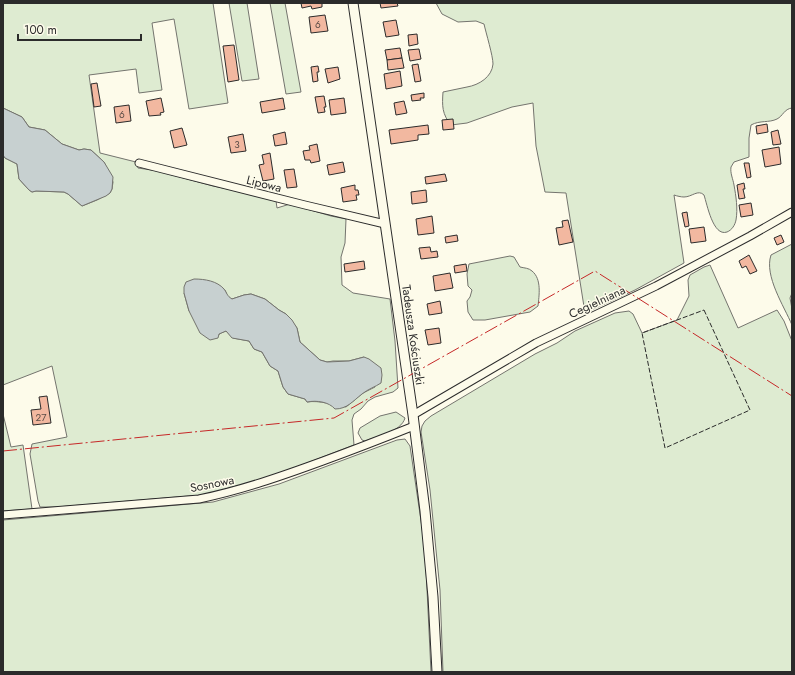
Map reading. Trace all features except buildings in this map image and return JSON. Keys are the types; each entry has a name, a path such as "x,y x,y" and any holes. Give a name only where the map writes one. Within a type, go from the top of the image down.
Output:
{"street":[{"name":"Tadeusza Kościuszki","path":"353,3 413,416 430,555 437,672"},
{"name":"Lipowa","path":"139,163 385,224"},
{"name":"Cegielniana","path":"413,416 536,343 656,286 792,212"},
{"name":"Sosnowa","path":"3,515 200,499 263,482 414,426"}],"green space":[{"path":"3,3 213,3 228,103 189,109 174,19 152,23 162,90 139,93 136,69 89,75 100,153 136,162 138,168 158,171 276,201 277,208 290,204 346,219 345,243 341,257 342,285 353,293 390,299 395,341 398,388 393,392 375,397 368,401 354,414 352,420 354,445 260,480 201,495 57,507 40,507 30,454 32,444 67,437 52,366 3,385 3,155 5,158 17,164 19,179 32,192 64,192 82,206 110,193 113,182 104,162 91,150 79,150 62,144 45,130 29,127 22,117 3,108","holes":["225,290 228,297 232,299 251,294 265,299 286,314 297,328 300,342 320,360 327,362 349,361 364,357 375,387 363,393 346,407 322,402 307,402 305,399 288,394 283,387 278,371 270,366 262,352 254,349 249,341 233,338 226,331 217,336 189,311 184,293"]},
{"path":"229,3 247,3 259,79 242,81"},
{"path":"270,3 285,3 301,92 286,94"},
{"path":"436,3 792,3 792,108 787,110 777,119 751,125 749,157 734,162 731,167 737,207 737,216 733,227 727,232 718,230 711,219 704,195 702,193 684,197 674,195 684,263 635,290 585,313 566,193 545,192 536,146 533,103 512,107 467,123 451,125 443,110 443,92 472,86 484,80 492,69 493,60 484,24 476,21 458,22 442,14"},
{"path":"792,244 792,293 790,298 792,325 772,281 770,263 771,255"},
{"path":"510,256 514,257 520,267 529,269 535,274 539,283 538,306 530,312 485,320 473,320 468,312 467,301 472,290 468,286 467,274 469,264"},
{"path":"710,265 738,328 777,310 784,321 792,341 792,672 443,672 440,590 430,490 421,432 425,421 431,416 575,331 615,313 629,311 633,314 642,333 677,320 689,296 688,280 690,275"},
{"path":"396,412 405,418 399,427 365,441 362,440 358,433 360,428 380,416"},
{"path":"3,414 11,447 23,445 32,509 3,511"},
{"path":"405,439 410,446 425,548 431,672 3,672 3,520 213,502 279,484 397,440"}],"shaded area":[{"path":"3,108 22,117 29,127 45,130 62,144 79,150 91,150 104,162 113,177 112,189 110,193 82,206 64,192 32,192 29,190 19,179 17,164 5,158 3,155"},
{"path":"194,279 206,280 218,284 232,299 251,294 265,299 292,320 297,328 300,342 320,360 327,362 349,361 364,357 381,368 381,383 364,392 353,402 339,409 335,409 322,402 307,402 305,399 288,394 283,387 278,371 270,366 262,352 254,349 249,341 232,338 226,331 219,334 218,338 210,340 200,333 189,311 184,293 186,282"}],"fence":[{"path":"704,310 750,410 665,448 642,333 704,310"}],"power":[{"path":"3,451 334,418 595,271 792,396"}]}
